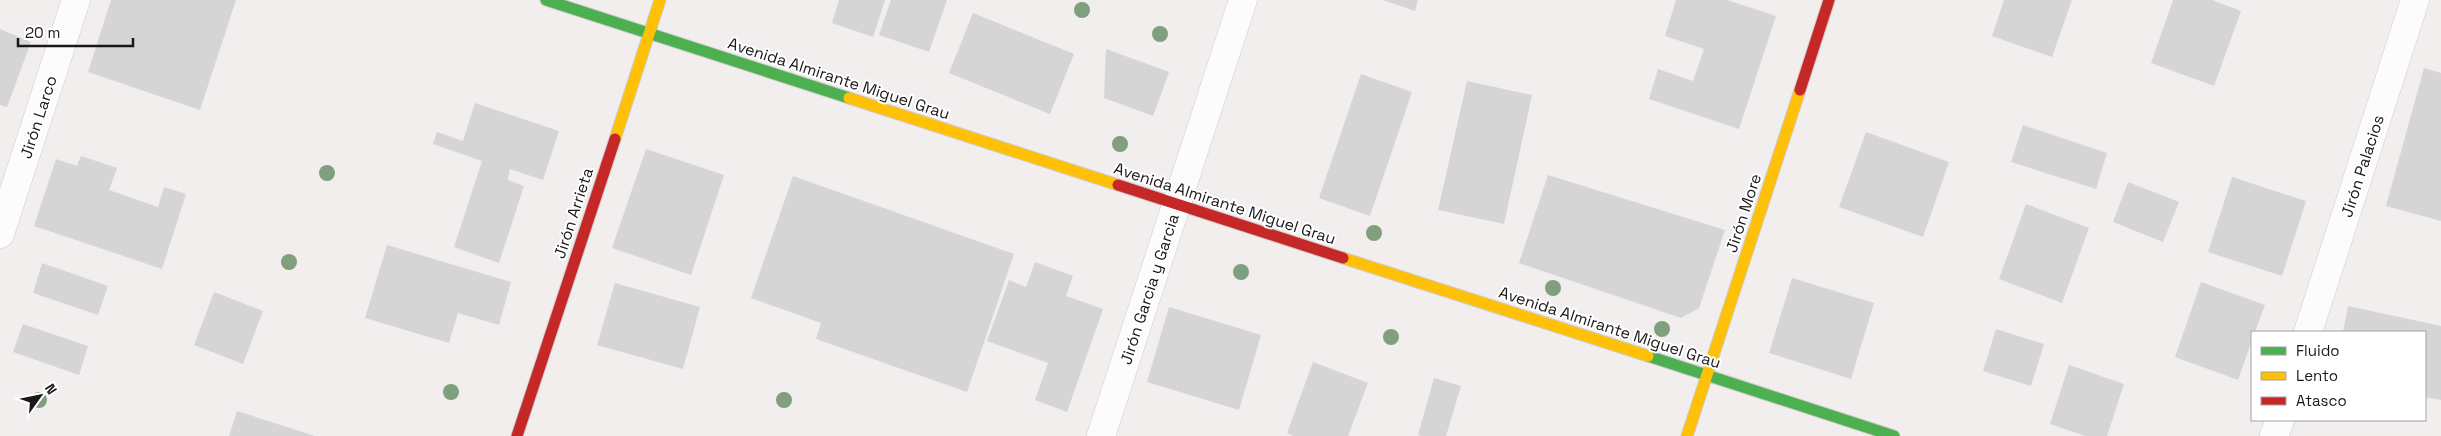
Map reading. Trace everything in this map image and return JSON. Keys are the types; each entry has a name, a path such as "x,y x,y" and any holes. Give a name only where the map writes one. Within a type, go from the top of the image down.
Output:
{"main road":[{"name":"Avenida Almirante Miguel Grau","path":"546,0 1894,436"},
{"name":"Jirón Arrieta","path":"517,436 660,0"},
{"name":"Jirón More","path":"1687,436 1829,0"}],"street":[{"name":"Jirón Larco","path":"0,234 76,0"},
{"name":"Jirón Garcia y Garcia","path":"1101,436 1243,0"},
{"name":"Jirón Palacios","path":"2308,331 2416,0"},
{"path":"2274,436 2280,421"}],"building":[{"path":"111,0 236,0 200,110 88,72"},
{"path":"839,0 885,0 873,37 832,23"},
{"path":"891,0 947,0 929,52 879,35"},
{"path":"1383,0 1418,0 1415,11"},
{"path":"1676,0 1727,0 1776,16 1739,129 1649,99 1658,69 1693,81 1704,49 1665,36"},
{"path":"2004,0 2072,0 2052,57 1992,36"},
{"path":"2173,0 2212,0 2241,11 2214,86 2151,63"},
{"path":"973,13 1074,54 1050,114 949,73"},
{"path":"0,29 31,42 7,107 0,105"},
{"path":"1106,49 1169,72 1153,116 1104,98"},
{"path":"2424,68 2441,73 2441,221 2386,206"},
{"path":"1361,74 1412,92 1370,216 1319,198"},
{"path":"1467,81 1532,95 1504,224 1438,210"},
{"path":"475,103 559,131 543,180 510,169 508,180 524,186 499,263 454,247 482,161 433,144 437,132 463,141"},
{"path":"2023,125 2107,153 2096,189 2011,162"},
{"path":"1866,132 1949,162 1923,237 1839,207"},
{"path":"646,149 724,175 691,275 612,248"},
{"path":"81,156 117,168 109,190 158,207 164,187 186,194 162,269 34,226 56,159 77,166"},
{"path":"1548,175 1725,230 1699,308 1681,318 1519,263"},
{"path":"793,176 1014,254 967,392 816,339 821,323 751,298"},
{"path":"2232,177 2306,201 2282,276 2208,252"},
{"path":"2128,182 2179,202 2163,242 2113,222"},
{"path":"2026,204 2089,228 2062,303 1999,279"},
{"path":"387,245 511,282 499,325 458,313 449,343 365,318"},
{"path":"1035,262 1073,276 1066,296 1103,309 1067,412 1035,400 1048,363 987,341 1009,280 1026,287"},
{"path":"42,263 108,286 98,315 33,293"},
{"path":"1792,278 1874,303 1851,379 1769,353"},
{"path":"2201,282 2265,305 2255,331 2251,331 2251,343 2238,380 2175,357"},
{"path":"615,283 700,307 683,369 597,345"},
{"path":"214,292 263,311 243,364 194,345"},
{"path":"2348,306 2441,326 2441,400 2426,397 2426,331 2343,331"},
{"path":"1169,307 1261,335 1239,410 1147,382"},
{"path":"23,324 88,346 79,375 13,352"},
{"path":"1996,329 2044,344 2031,386 1983,371"},
{"path":"1313,362 1368,383 1348,436 1293,436 1287,433"},
{"path":"2069,365 2124,384 2107,436 2085,436 2050,424"},
{"path":"1434,378 1461,386 1446,436 1422,436 1418,435"},
{"path":"237,411 315,436 229,436"}],"traffic: fast":[{"path":"546,0 849,98"},
{"path":"1648,356 1894,436"}],"traffic: slow":[{"path":"615,139 660,0"},
{"path":"1687,436 1800,90"},
{"path":"849,98 1118,185"},
{"path":"1343,258 1648,356"}],"traffic: jam":[{"path":"1800,90 1829,0"},
{"path":"517,436 615,139"},
{"path":"1118,185 1343,258"}]}
